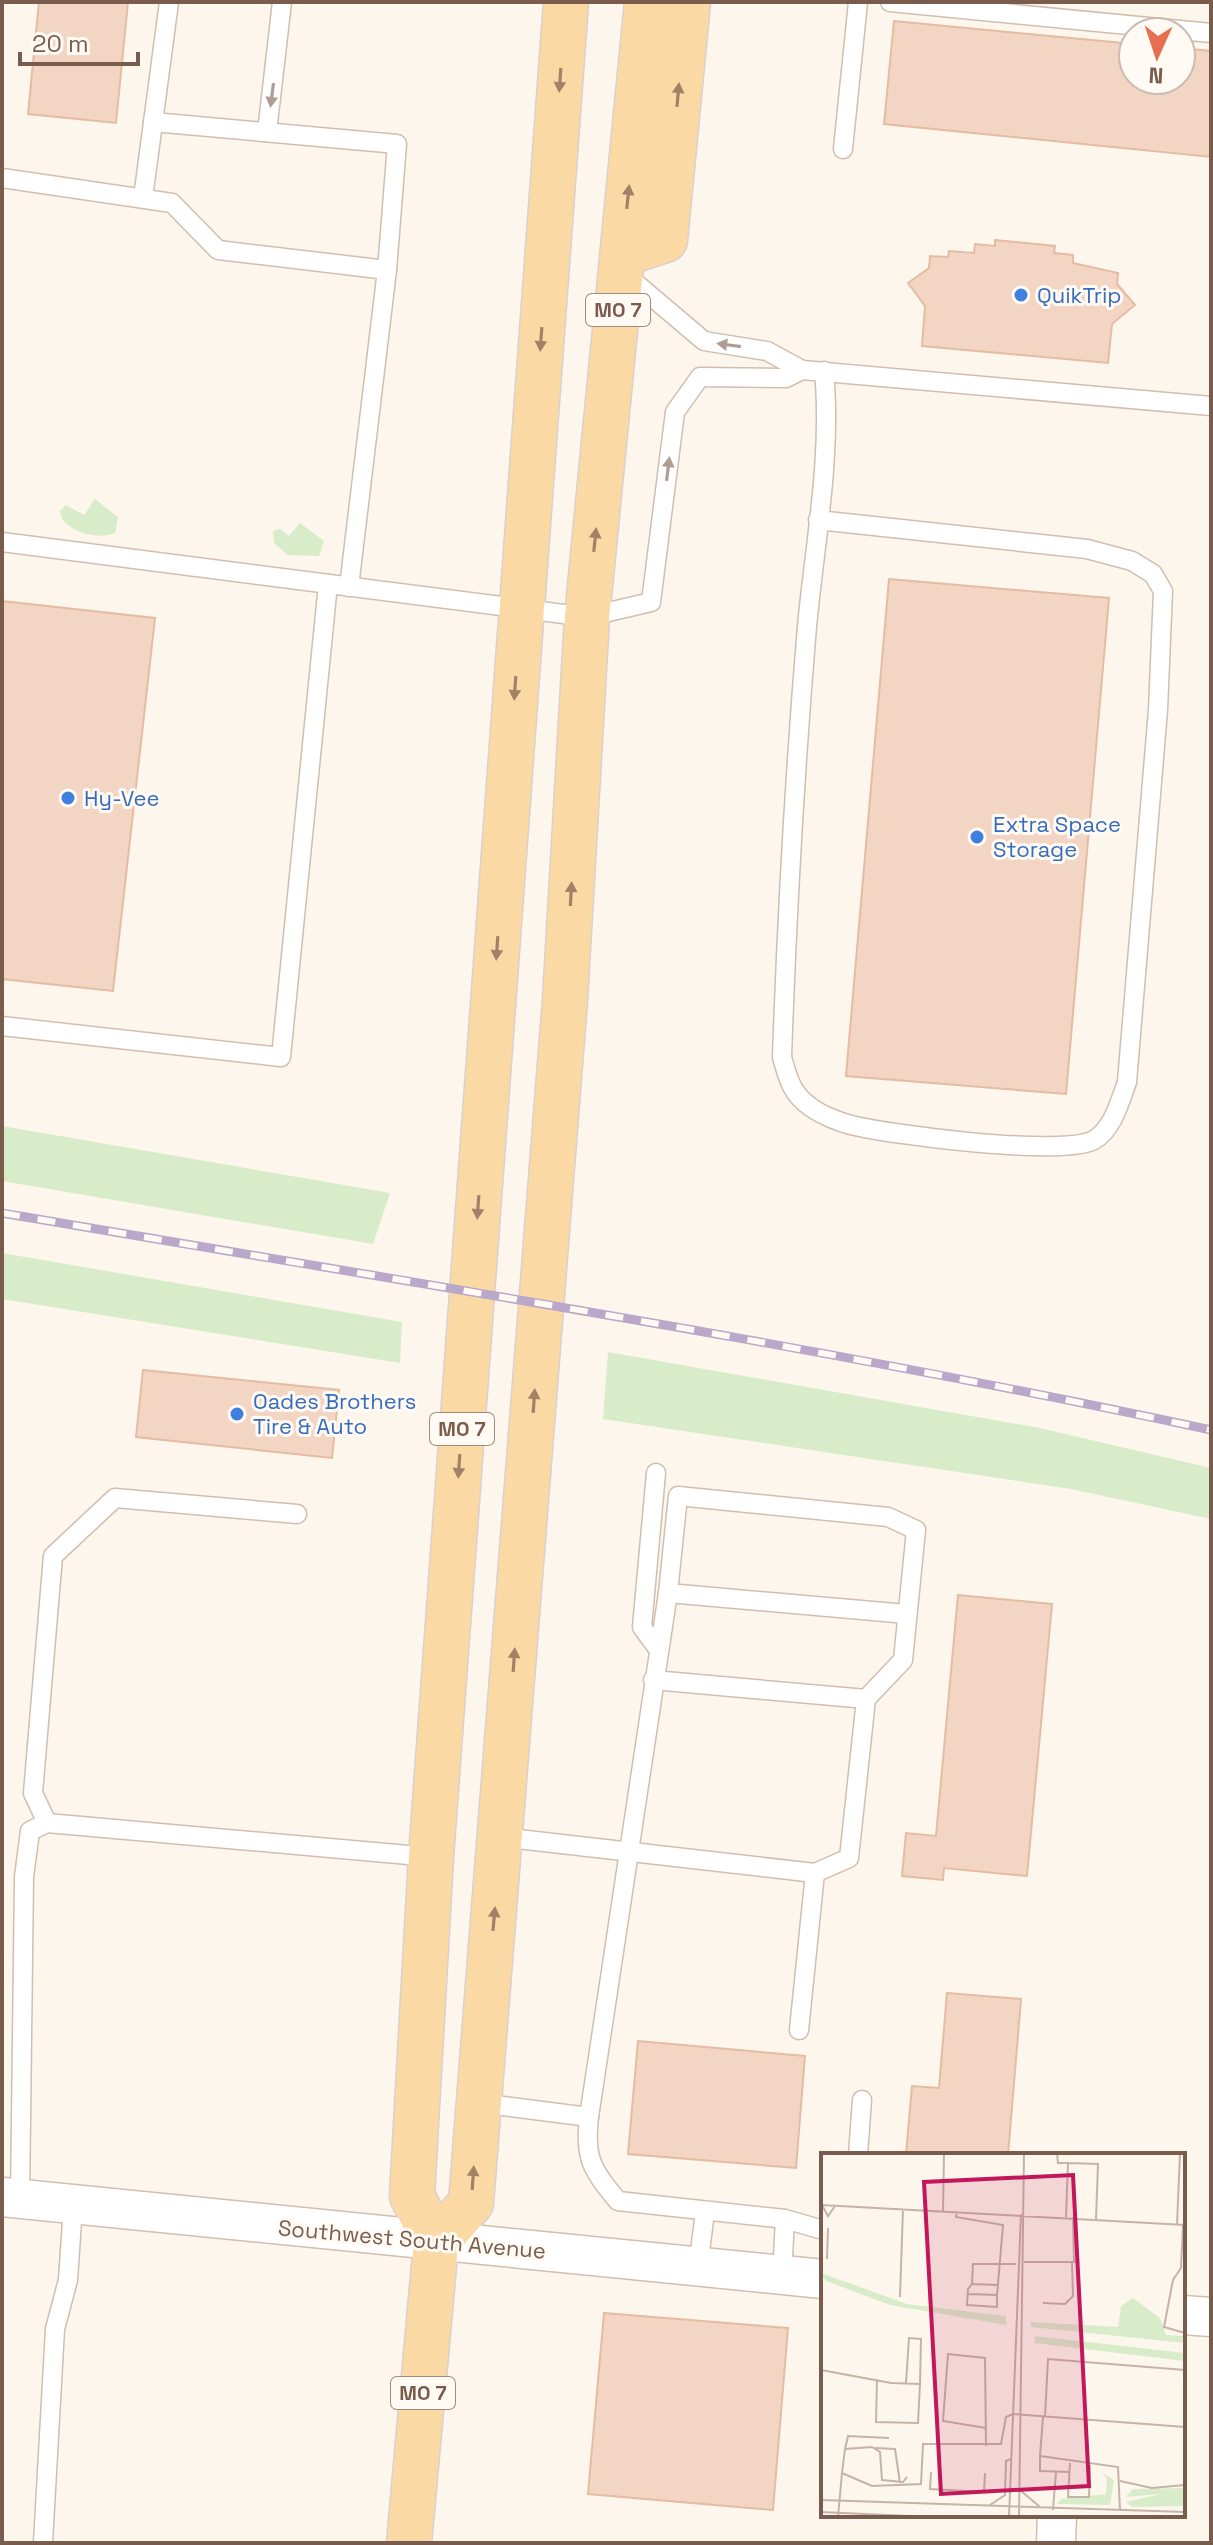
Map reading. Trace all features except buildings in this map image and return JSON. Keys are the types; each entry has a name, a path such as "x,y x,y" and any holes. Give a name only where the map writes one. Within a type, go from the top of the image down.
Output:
{"main road":[{"name":"MO 7","path":"436,2243 471,2203 565,1000 587,617 647,2"},
{"path":"622,262 665,240 688,2"},
{"name":"MO 7","path":"409,2543 436,2243 412,2196 431,1857 564,6"}],"street":[{"name":"Southwest South Avenue","path":"11,2198 436,2243 821,2279"},
{"path":"1185,2315 1211,2317"},
{"path":"1056,2543 1057,2517"}],"lane":[{"path":"143,198 169,2"},
{"path":"267,132 282,2"},
{"path":"843,149 858,2"},
{"path":"890,2 1211,33"},
{"path":"153,122 397,144 387,270 349,587"},
{"path":"2,178 172,203 218,250 387,270"},
{"path":"622,262 704,341 767,351 802,370 1211,406"},
{"path":"2,542 587,617 651,602 675,412 700,377 786,378 802,370"},
{"path":"818,520 1087,549 1132,561 1153,574 1163,591 1158,710 1127,1082 1111,1123 1095,1140 1065,1147 925,1136 849,1125 811,1108 789,1087 782,1057 787,869 818,520 828,417 824,371"},
{"path":"2,1026 281,1057 328,584"},
{"path":"656,1473 642,1627 658,1649"},
{"path":"500,1837 627,1852 815,1873 849,1858 866,1699 903,1660 916,1530 888,1517 678,1496 668,1593 627,1852 589,2117 586,2141 590,2164 618,2201 785,2219 821,2229"},
{"path":"47,1823 33,1793 53,1556 115,1498 297,1514"},
{"path":"668,1593 907,1614"},
{"path":"653,1680 866,1699"},
{"path":"11,2198 24,1877 30,1831 47,1823 431,1857"},
{"path":"799,2030 815,1873"},
{"path":"858,2153 862,2100"},
{"path":"479,2103 589,2117"},
{"path":"43,2543 55,2329 68,2280 73,2206"},
{"path":"698,2267 705,2212"},
{"path":"782,2275 785,2219"}],"green space":[{"path":"95,499 118,517 115,533 101,536 86,534 62,519 60,511 66,505 84,515"},
{"path":"300,523 324,541 319,556 288,555 274,543 273,531 280,529 289,536"},
{"path":"2,1126 390,1193 373,1244 2,1181"},
{"path":"2,1253 402,1322 400,1363 2,1299"},
{"path":"608,1352 1040,1428 1211,1468 1211,1519 1071,1489 603,1419"}],"railway":[{"path":"2,1213 759,1342 1211,1430"}],"place":[{"name":"QuikTrip","path":"1021,295"},
{"name":"Hy-Vee","path":"68,798"},
{"name":"Extra Space Storage","path":"977,837"},
{"name":"Oades Brothers Tire & Auto","path":"237,1414"}]}
